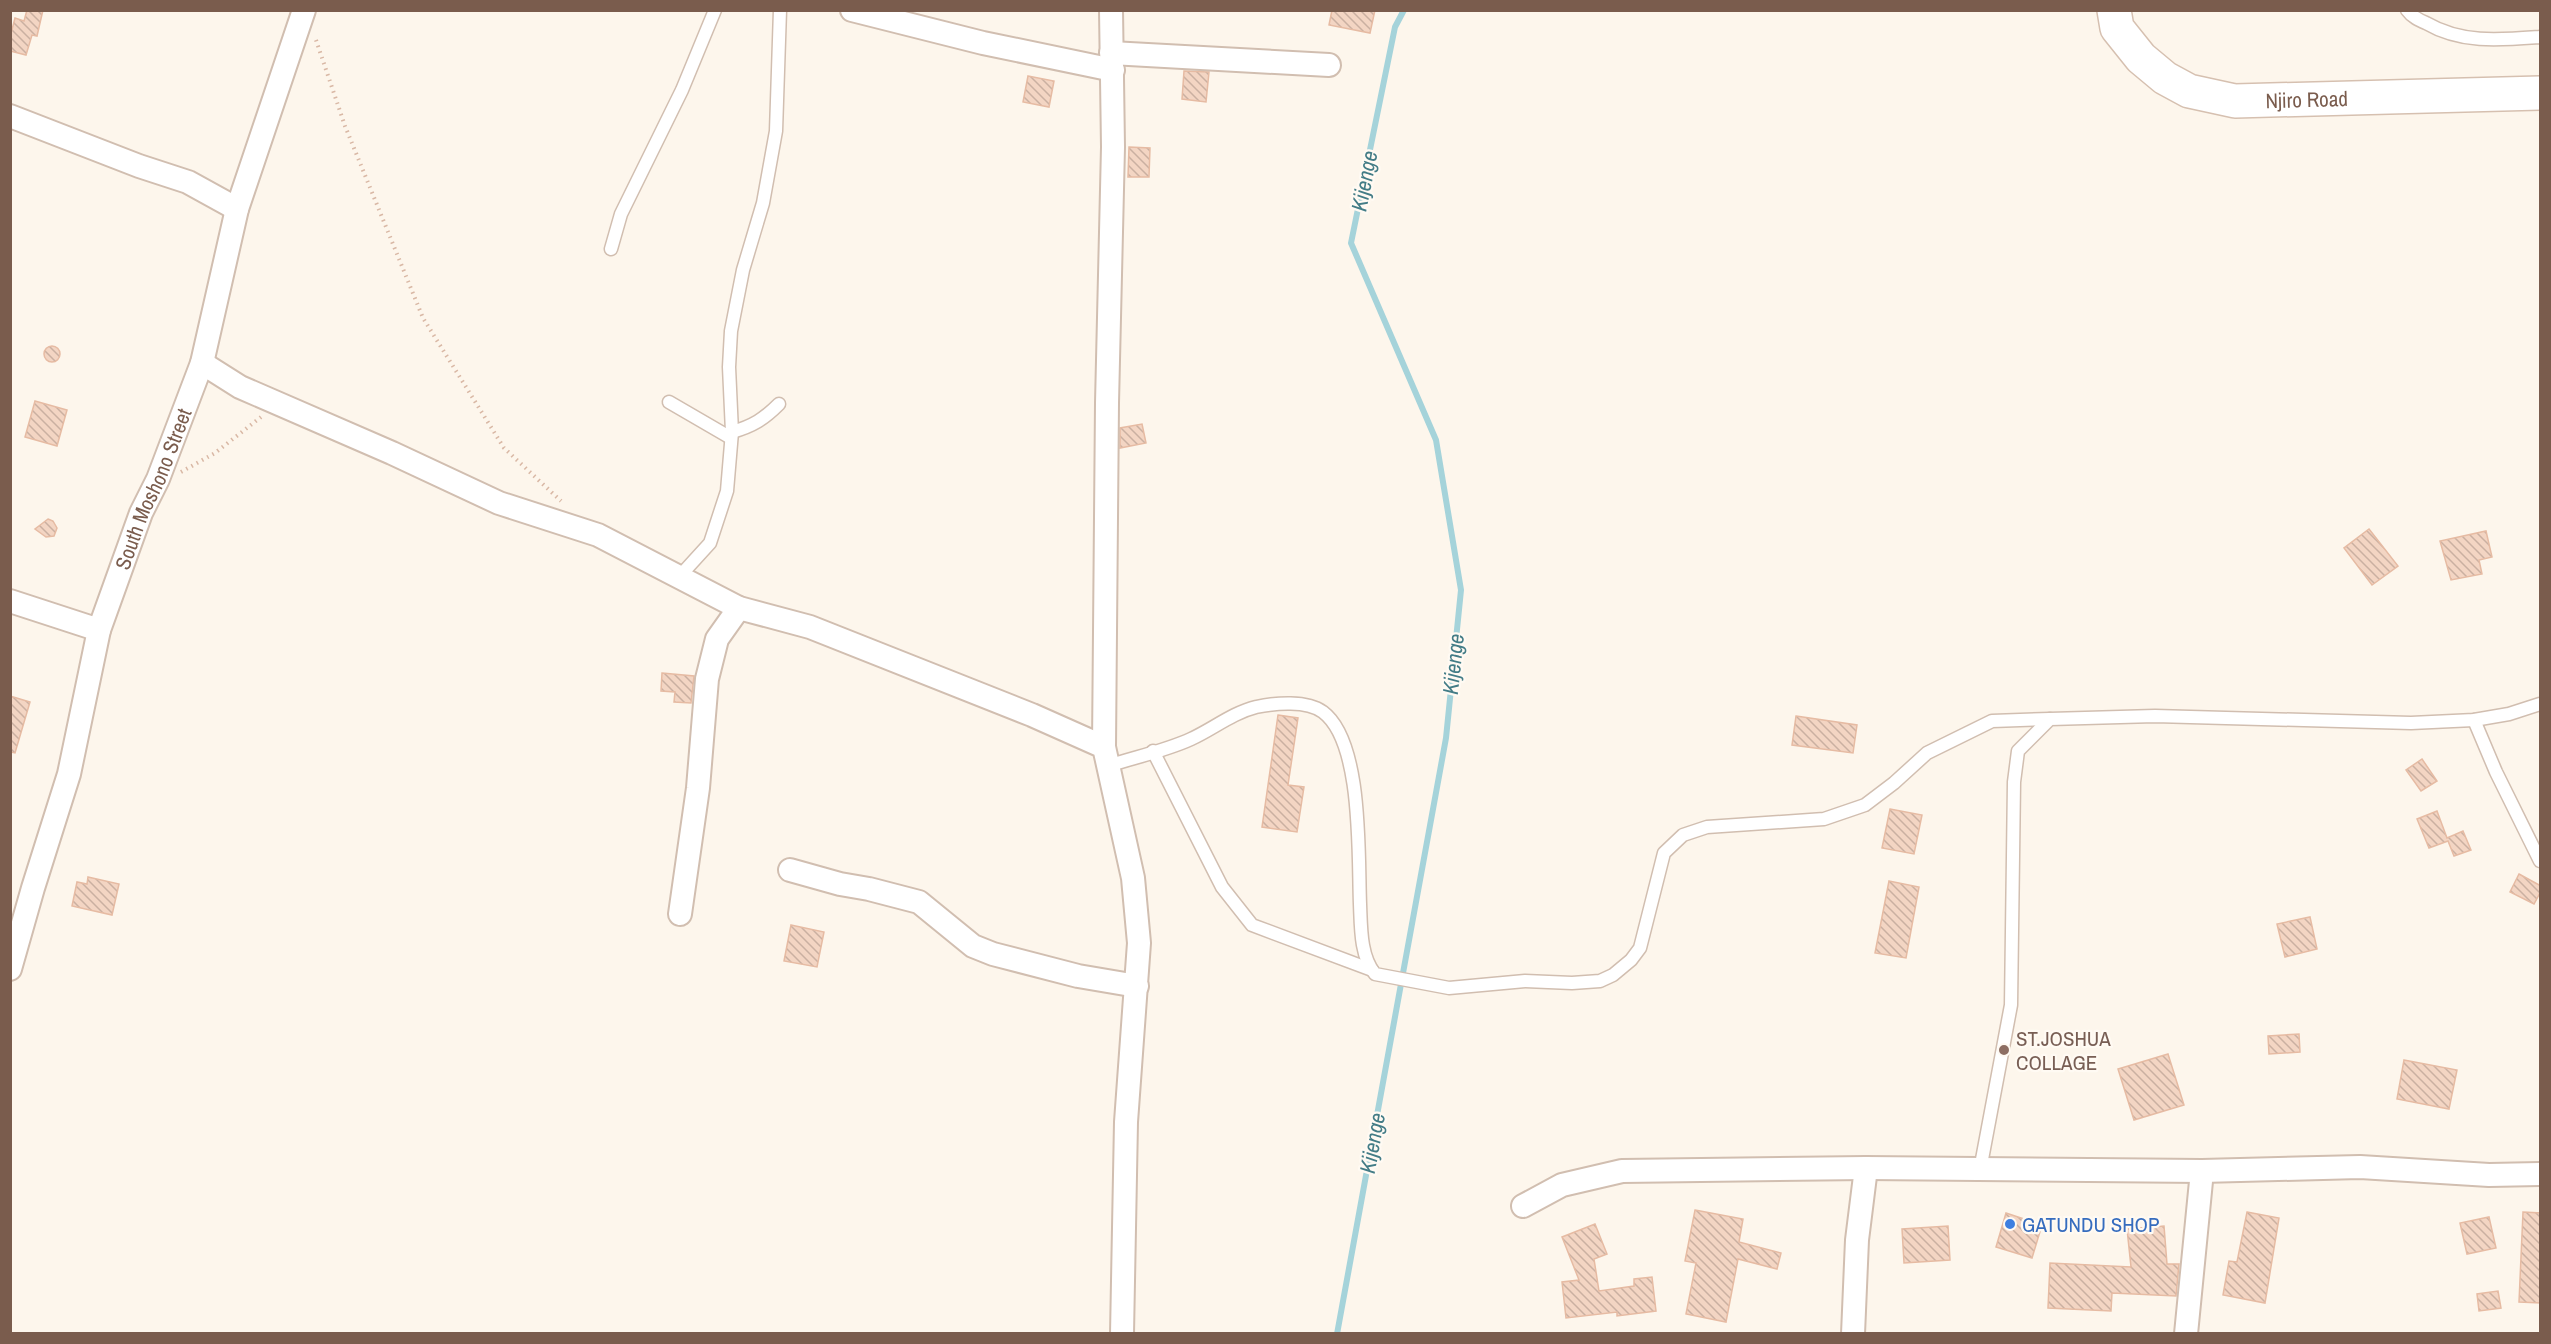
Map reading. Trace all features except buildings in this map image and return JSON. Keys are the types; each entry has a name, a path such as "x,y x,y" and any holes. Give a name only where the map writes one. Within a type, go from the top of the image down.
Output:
{"street":[{"name":"South Moshono Street","path":"10,969 14,939 33,888 69,774 99,630 141,513 158,479 202,363 237,209 304,10"},
{"path":"852,10 983,43 1112,61 1329,65"},
{"path":"1111,10 1106,757 1133,878 1139,943 1126,1122 1122,1334"},
{"name":"Njiro Road","path":"2114,10 2117,28 2141,58 2165,78 2189,91 2235,101 2541,93"},
{"path":"10,116 139,166 188,182 237,209"},
{"path":"202,363 240,387 500,503 598,535 739,608 810,627 1032,715 1106,757"},
{"path":"10,601 99,630"},
{"path":"680,914 698,788 707,679 717,639 739,608"},
{"path":"790,870 919,902 973,946 993,954 1078,976 1137,986"},
{"path":"1523,1206 1562,1185 1622,1171 1866,1168 2202,1171 2360,1167 2489,1175 2541,1174"},
{"path":"1853,1334 1857,1240 1866,1168"},
{"path":"2186,1334 2202,1171"}],"lane":[{"path":"611,249 621,214 682,90 715,10"},
{"path":"679,577 710,543 727,491 732,435 729,367 731,331 743,270 763,203 776,131 780,10"},
{"path":"2407,10 2436,29 2460,38 2499,40 2541,37"},
{"path":"669,402 732,435"},
{"path":"732,435 765,418 779,404"},
{"path":"1153,751 1222,887 1252,925 1375,973 1431,986 1461,988 1525,981 1572,983 1600,981 1613,975 1631,960 1640,948 1664,853 1683,835 1707,827 1824,819 1865,805 1927,753 1992,721 2155,716 2411,723 2474,720 2509,714 2541,704"},
{"path":"1106,757 1153,751 1190,740 1240,712 1257,707 1294,705 1317,708 1324,713 1335,724 1344,742 1355,790 1361,926 1366,958 1375,973"},
{"path":"1980,1170 2011,1005 2014,782 2018,751 2050,719"},
{"path":"2474,720 2506,793 2541,861"}],"path":[{"path":"313,32 345,126 423,318 504,448 564,503"},
{"path":"158,479 188,470 215,453 250,427 276,403"}],"waterway":[{"name":"Kijenge","path":"1337,1334 1446,738 1461,590 1436,440 1351,243 1395,27 1404,10"}],"place":[{"name":"ST.JOSHUA COLLAGE","path":"2004,1050"},
{"name":"GATUNDU SHOP","path":"2010,1224"}]}
